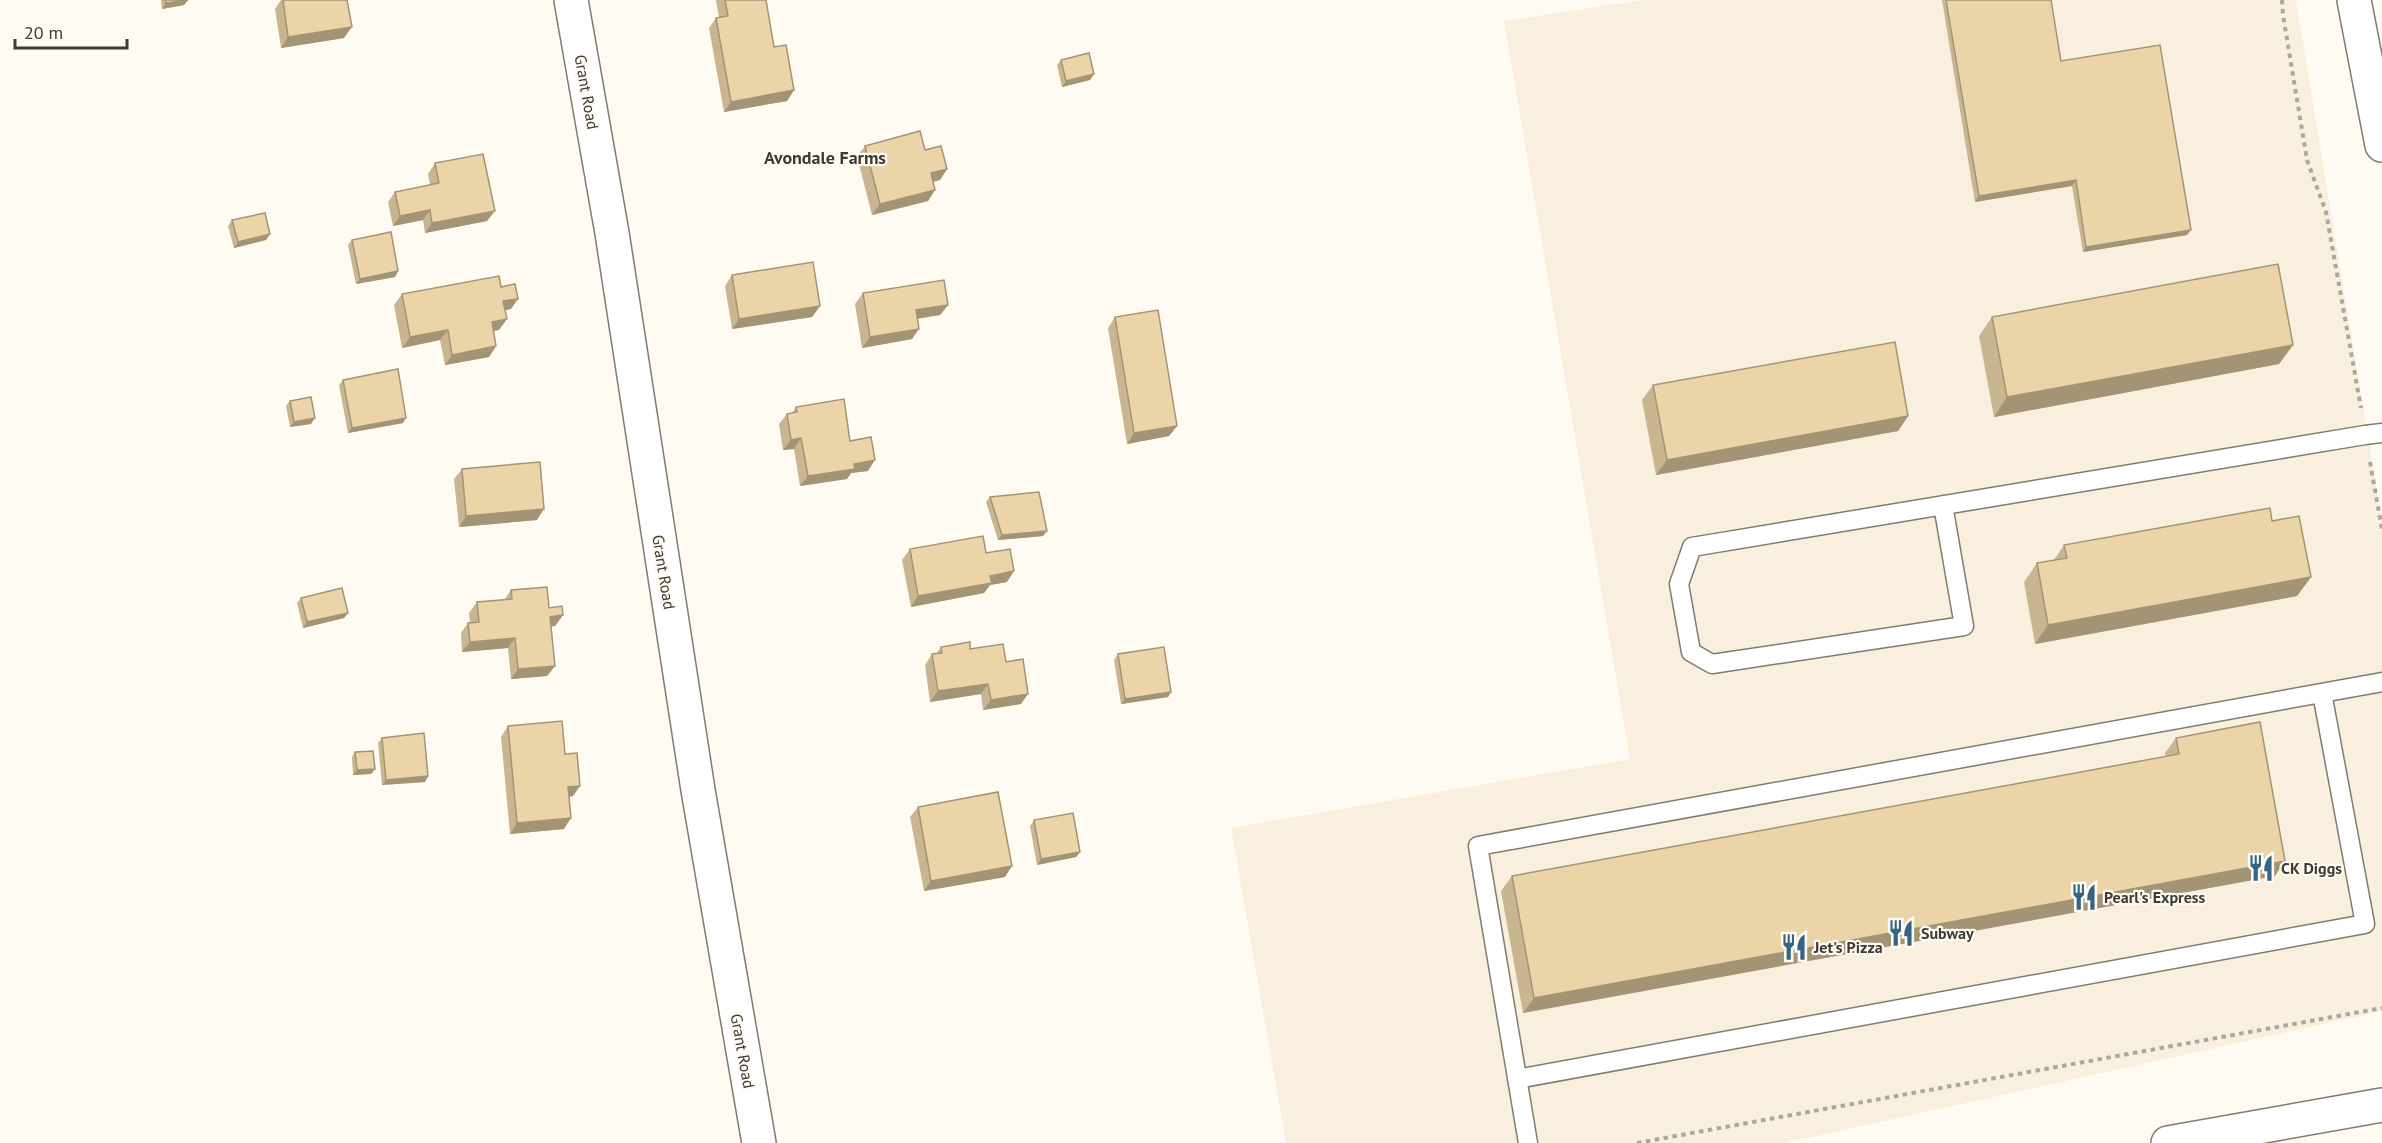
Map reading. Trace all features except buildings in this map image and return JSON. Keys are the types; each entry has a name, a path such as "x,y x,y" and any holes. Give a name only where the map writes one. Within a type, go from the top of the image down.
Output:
{"street":[{"name":"Grant Road","path":"571,0 612,233 698,790 759,1143"},
{"path":"2354,0 2374,53 2382,145"},
{"path":"2168,1143 2233,1138 2382,1105"}],"lane":[{"path":"1943,505 1964,626 1712,664 1691,652 1679,584 1692,547 1943,505 2374,434"},
{"path":"1528,1143 1478,846 2382,682"},
{"path":"1517,1079 2365,924 2322,693"}],"path":[{"path":"2282,0 2307,160 2326,212 2374,434 2382,529"},
{"path":"1637,1143 2382,1008"}],"shaded area":[{"path":"1642,0 2296,0 2382,522 2382,1011 1785,1143 1286,1143 1231,828 1630,759 1504,21"}],"place":[{"name":"CK Diggs","path":"2261,868"},
{"name":"Pearl's Express","path":"2084,897"},
{"name":"Subway","path":"1901,933"},
{"name":"Jet's Pizza","path":"1794,947"}],"district":[{"name":"Avondale Farms","path":"825,157"}]}
